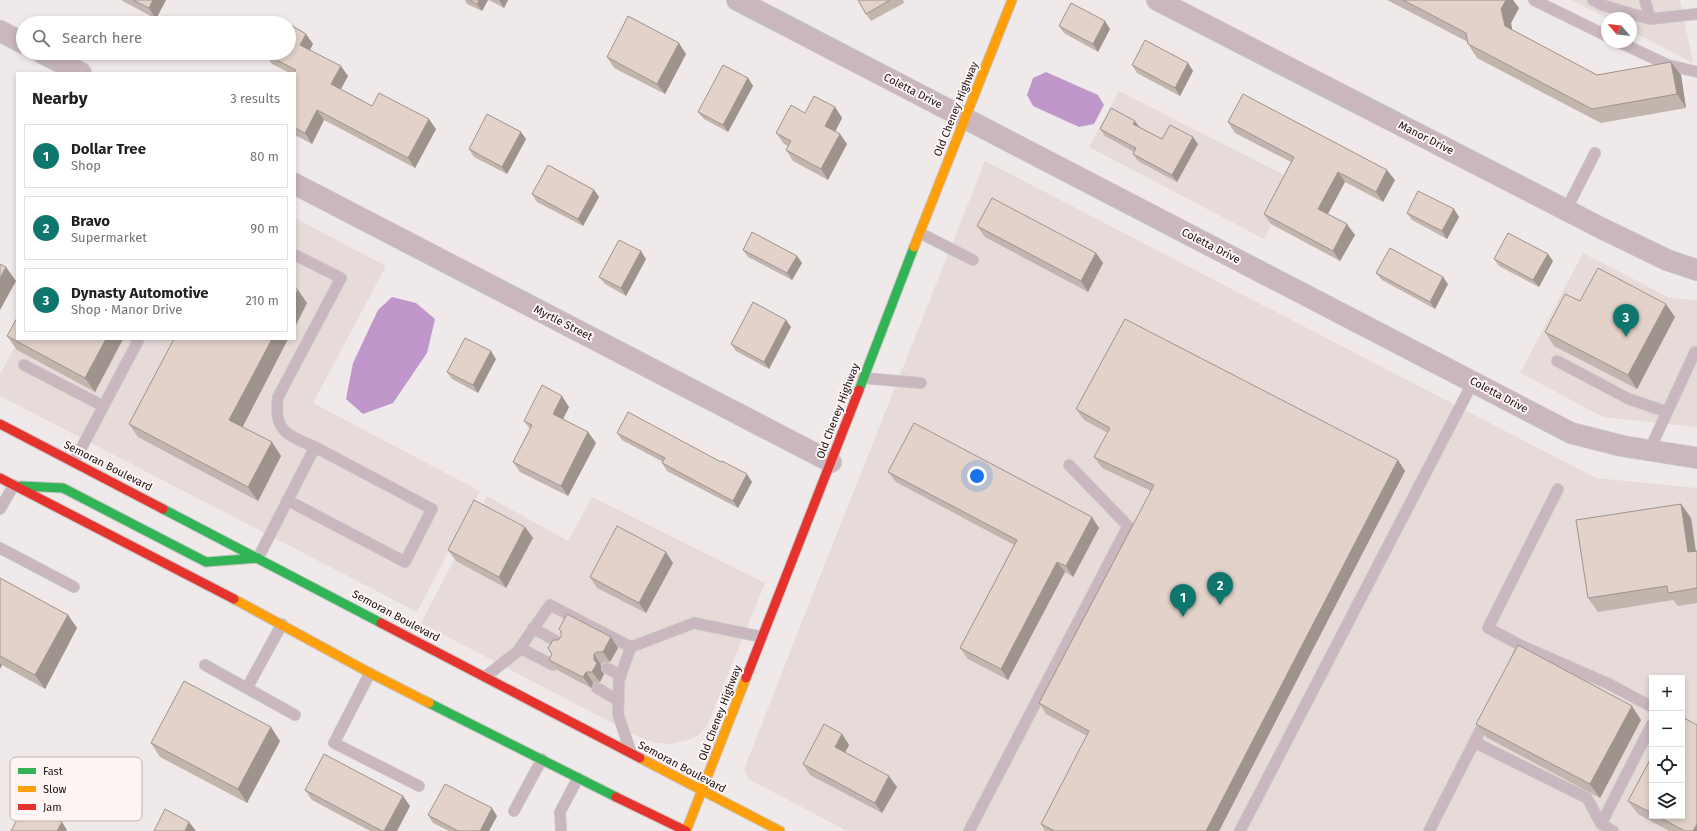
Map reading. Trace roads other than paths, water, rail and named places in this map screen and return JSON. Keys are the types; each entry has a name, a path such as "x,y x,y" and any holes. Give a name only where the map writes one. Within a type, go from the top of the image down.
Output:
{"main road":[{"name":"Old Cheney Highway","path":"686,831 1012,0"},
{"name":"Semoran Boulevard","path":"0,424 780,831"},
{"path":"0,478 282,624 370,673 686,831"},
{"path":"14,485 63,488 206,562 258,558"}],"street":[{"name":"Coletta Drive","path":"737,0 1571,433 1622,446 1697,458"},
{"name":"Manor Drive","path":"1157,0 1566,210 1667,260 1697,270"},
{"path":"0,31 16,39"},
{"path":"56,60 79,72"},
{"name":"Myrtle Street","path":"296,185 831,462"}],"lane":[{"path":"1534,0 1601,33"},
{"path":"1593,0 1602,6 1650,19 1697,14"},
{"path":"1645,0 1650,19"},
{"path":"1632,48 1668,65 1697,72"},
{"path":"1566,210 1595,153"},
{"path":"920,233 973,260"},
{"path":"287,500 405,562 432,509 290,436 278,424 275,412 278,397 341,278 296,255"},
{"path":"74,462 138,340"},
{"path":"1649,451 1695,352 1697,352"},
{"path":"1557,361 1629,399 1667,412"},
{"path":"24,365 103,406"},
{"path":"863,378 921,383"},
{"path":"1240,831 1473,382"},
{"path":"258,558 315,448"},
{"path":"969,831 1128,526 1069,465"},
{"path":"0,509 14,485"},
{"path":"1558,489 1488,628 1522,646 1609,684 1649,706"},
{"path":"0,548 74,586"},
{"path":"485,677 517,652 550,605 631,647 694,623 762,637"},
{"path":"247,688 282,624"},
{"path":"533,628 563,645"},
{"path":"1512,666 1522,646"},
{"path":"631,647 619,679 618,714 632,754"},
{"path":"520,648 553,665"},
{"path":"205,665 294,714"},
{"path":"607,668 621,676"},
{"path":"370,673 334,743 419,786"},
{"path":"597,688 619,701"},
{"path":"1429,831 1492,707"},
{"path":"1601,824 1649,730"},
{"path":"1474,742 1587,798 1601,824 1613,831"},
{"path":"514,811 542,759"},
{"path":"561,831 560,812 578,778"}],"place":[{"name":"Dynasty Automotive","path":"1626,337"},
{"name":"Bravo","path":"1220,605"},
{"name":"Dollar Tree","path":"1183,617"}]}
